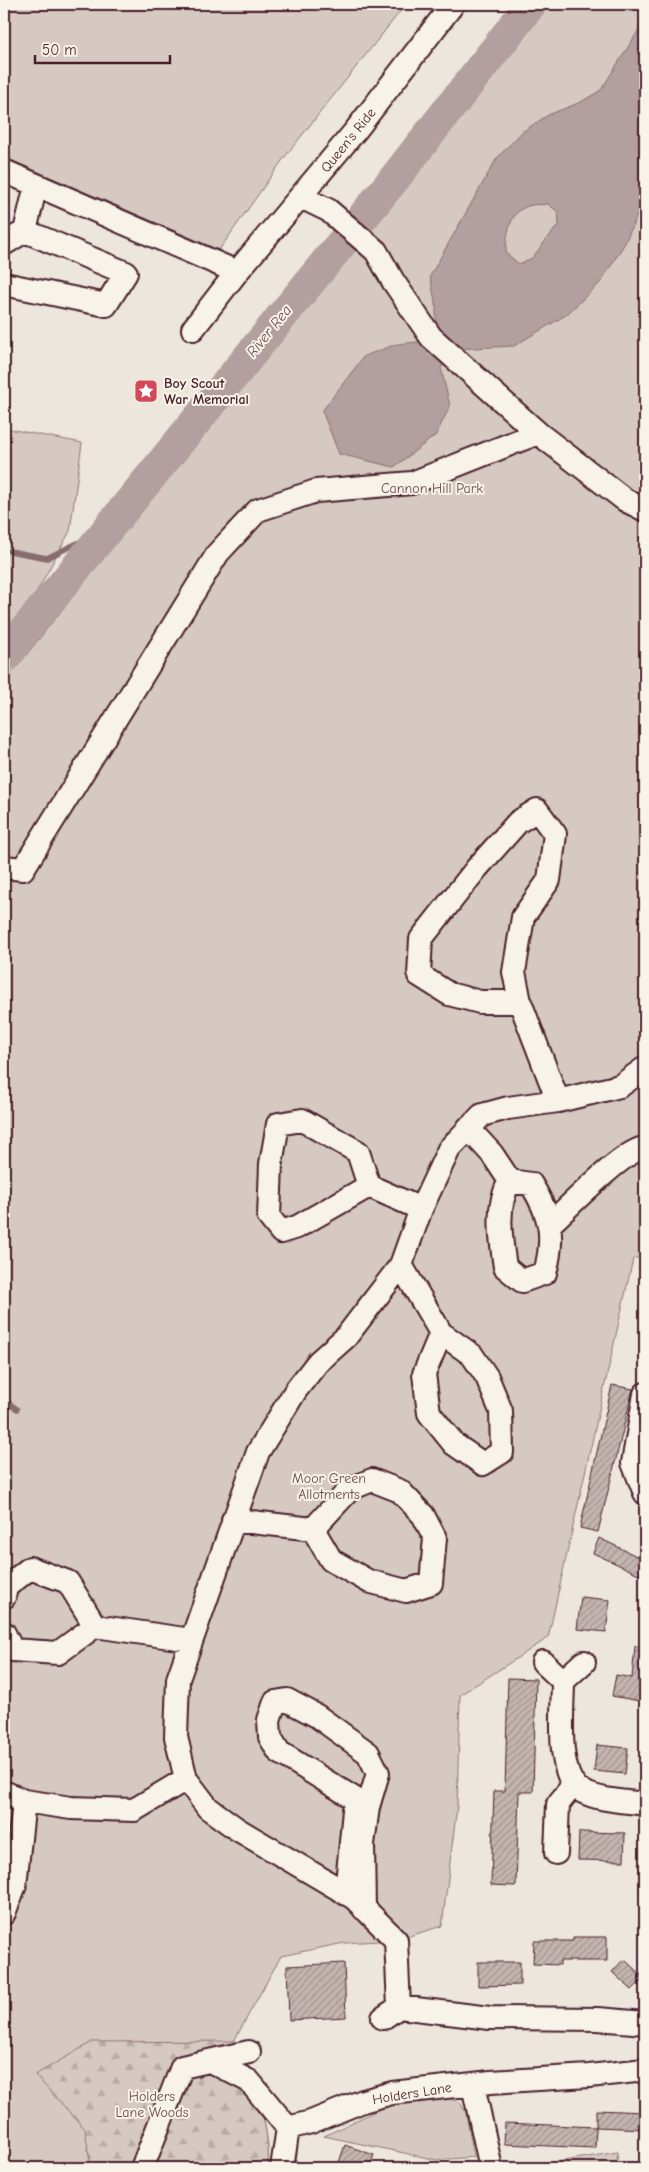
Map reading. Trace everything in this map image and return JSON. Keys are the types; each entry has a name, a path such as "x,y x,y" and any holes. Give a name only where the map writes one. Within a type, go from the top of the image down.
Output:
{"street":[{"name":"Queen's Ride","path":"193,329 237,272 356,130 453,4"},
{"path":"4,171 237,272"},
{"path":"4,244 25,231 36,185"},
{"path":"301,197 328,210 376,251 431,336 457,360 538,433 625,500 645,510"},
{"path":"4,284 106,305 126,273 25,231"},
{"path":"4,867 23,869 218,553 258,510 316,490 412,483 538,433"},
{"path":"520,1002 480,1002 449,994 419,975 421,938 477,868 518,822 537,810 555,834 549,880 523,916 514,972 520,1002 558,1101"},
{"path":"645,1068 620,1086 558,1101 508,1108 482,1115 449,1148 421,1209 401,1266 346,1337 318,1362 296,1390 258,1452 178,1680 176,1737 186,1779 208,1808 237,1830 346,1894 396,1940 391,2012 490,2018 598,2019 645,2023"},
{"path":"369,1186 298,1228 281,1232 269,1217 271,1164 278,1124 302,1120 358,1152 369,1186 421,1209"},
{"path":"468,1128 492,1154 510,1181 531,1184 544,1205 550,1224 551,1251 544,1273 522,1281 505,1267 500,1234 504,1192 510,1181"},
{"path":"550,1224 617,1162 640,1148 645,1148"},
{"path":"401,1266 441,1333 472,1355 487,1377 500,1411 502,1452 483,1464 454,1444 430,1413 424,1374 441,1333"},
{"path":"645,1401 633,1463 645,1493"},
{"path":"372,1480 400,1491 423,1515 435,1538 431,1583 406,1591 368,1581 331,1560 313,1529 350,1489 372,1480"},
{"path":"233,1520 313,1529"},
{"path":"4,1597 6,1587 30,1568 68,1582 95,1626"},
{"path":"4,1634 12,1650 58,1653 95,1626 191,1640"},
{"path":"543,1662 563,1681 564,1762 574,1784 580,1790 597,1797 645,1804"},
{"path":"563,1681 584,1662"},
{"path":"364,1909 363,1844 368,1808 378,1772 368,1753 317,1716 287,1700 275,1702 269,1720 270,1737 279,1752 368,1808"},
{"path":"4,1913 15,1885 14,1796 71,1808 134,1810 186,1779"},
{"path":"556,1853 559,1801 574,1784"},
{"path":"346,1894 354,1810 358,1807 368,1808"},
{"path":"142,2168 182,2067 249,2052"},
{"path":"210,2061 249,2081 288,2128 282,2168"},
{"name":"Holders Lane","path":"288,2128 311,2122 363,2101 392,2093 645,2070"},
{"path":"473,2085 491,2168"}],"green space":[{"path":"4,4 406,4 284,158 219,250 4,157"},
{"path":"544,4 645,4 645,1255 633,1259 548,1638 460,1695 457,1806 442,1926 396,1940 344,1943 281,1956 234,2041 259,2103 266,2135 268,2168 4,2168 4,683"},
{"path":"4,428 82,443 70,531 25,613 4,640"},
{"name":"Holders Lane Woods","path":"234,2041 259,2103 266,2135 268,2168 91,2168 85,2129 35,2075 92,2042"},
{"path":"446,2097 460,2102 466,2113 474,2157 437,2160 324,2136 390,2104"},
{"path":"618,2152 616,2168 526,2167"}],"shaded area":[{"path":"645,20 645,197 625,243 601,282 566,315 514,346 454,349 441,368 450,406 436,435 394,467 339,454 322,411 364,356 397,344 436,340 436,306 430,276 497,158 522,132 548,115 581,102 601,90","holes":["548,204 558,212 559,224 532,258 519,264 506,253 510,225 517,213 522,209 530,205"]}],"building":[{"path":"612,1385 633,1389 598,1532 580,1528"},
{"path":"599,1538 645,1560 645,1577 593,1553"},
{"path":"581,1597 610,1600 606,1632 577,1629"},
{"path":"635,1646 645,1646 645,1702 612,1696 616,1675 632,1678"},
{"path":"508,1678 536,1679 533,1792 519,1792 516,1886 491,1885 494,1791 505,1791"},
{"path":"597,1745 628,1748 625,1774 594,1771"},
{"path":"579,1832 625,1833 624,1861 578,1860"},
{"path":"573,1937 607,1937 607,1961 560,1961 560,1965 533,1964 534,1941 573,1941"},
{"path":"624,1959 644,1978 632,1990 612,1972"},
{"path":"478,1962 520,1962 520,1985 478,1986"},
{"path":"344,1963 346,2017 289,2020 287,1966"},
{"path":"596,2110 645,2112 645,2129 596,2127"},
{"path":"505,2123 596,2127 595,2148 504,2144"},
{"path":"345,2145 374,2155 369,2168 337,2168"}],"waterway":[{"name":"River Rea","path":"4,656 394,179 531,4"},
{"path":"4,550 47,558 108,528"},
{"path":"4,1400 17,1409"}],"place":[{"name":"Boy Scout War Memorial","path":"146,391"}],"park label":[{"name":"Cannon Hill Park","path":"432,488"},
{"name":"Moor Green Allotments","path":"329,1486"}]}
